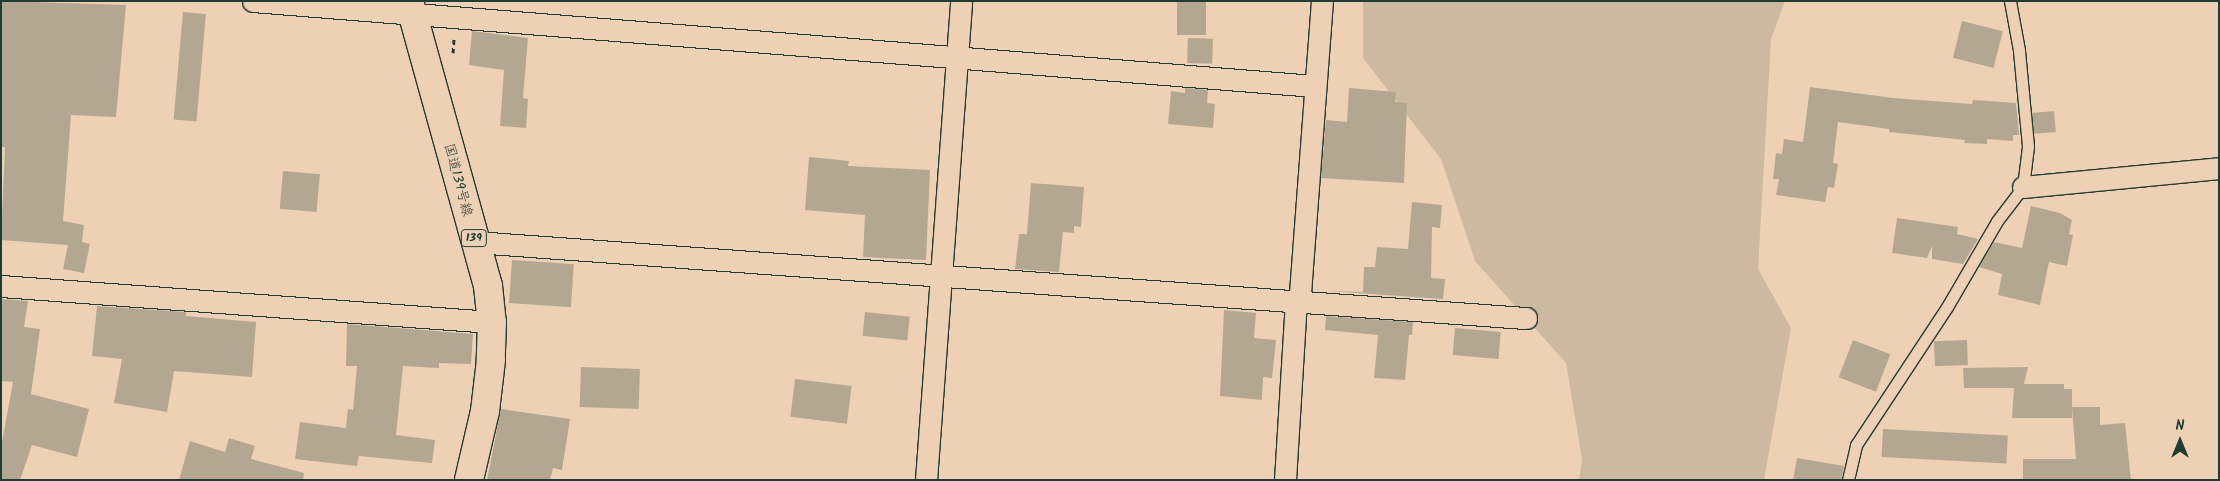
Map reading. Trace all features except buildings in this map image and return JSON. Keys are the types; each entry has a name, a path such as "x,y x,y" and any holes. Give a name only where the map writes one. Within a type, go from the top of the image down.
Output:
{"highway":[{"name":"国道139号線","path":"410,7 488,286 492,322 485,411 469,480"}],"street":[{"path":"253,1 410,7 957,57 1315,86"},
{"path":"926,480 961,1"},
{"path":"1285,480 1296,302 1300,293 1322,1"},
{"path":"2023,187 2219,168"},
{"path":"475,242 941,274 1526,318"},
{"path":"1,286 492,322"}],"lane":[{"path":"1848,480 1856,445 1947,307 1997,221 2023,187 2028,146 2019,50 2010,1"}],"shaded area":[{"path":"1363,1 1785,1 1771,39 1758,269 1791,328 1764,480 1579,480 1582,459 1566,363 1475,261 1441,159 1363,58"}]}
